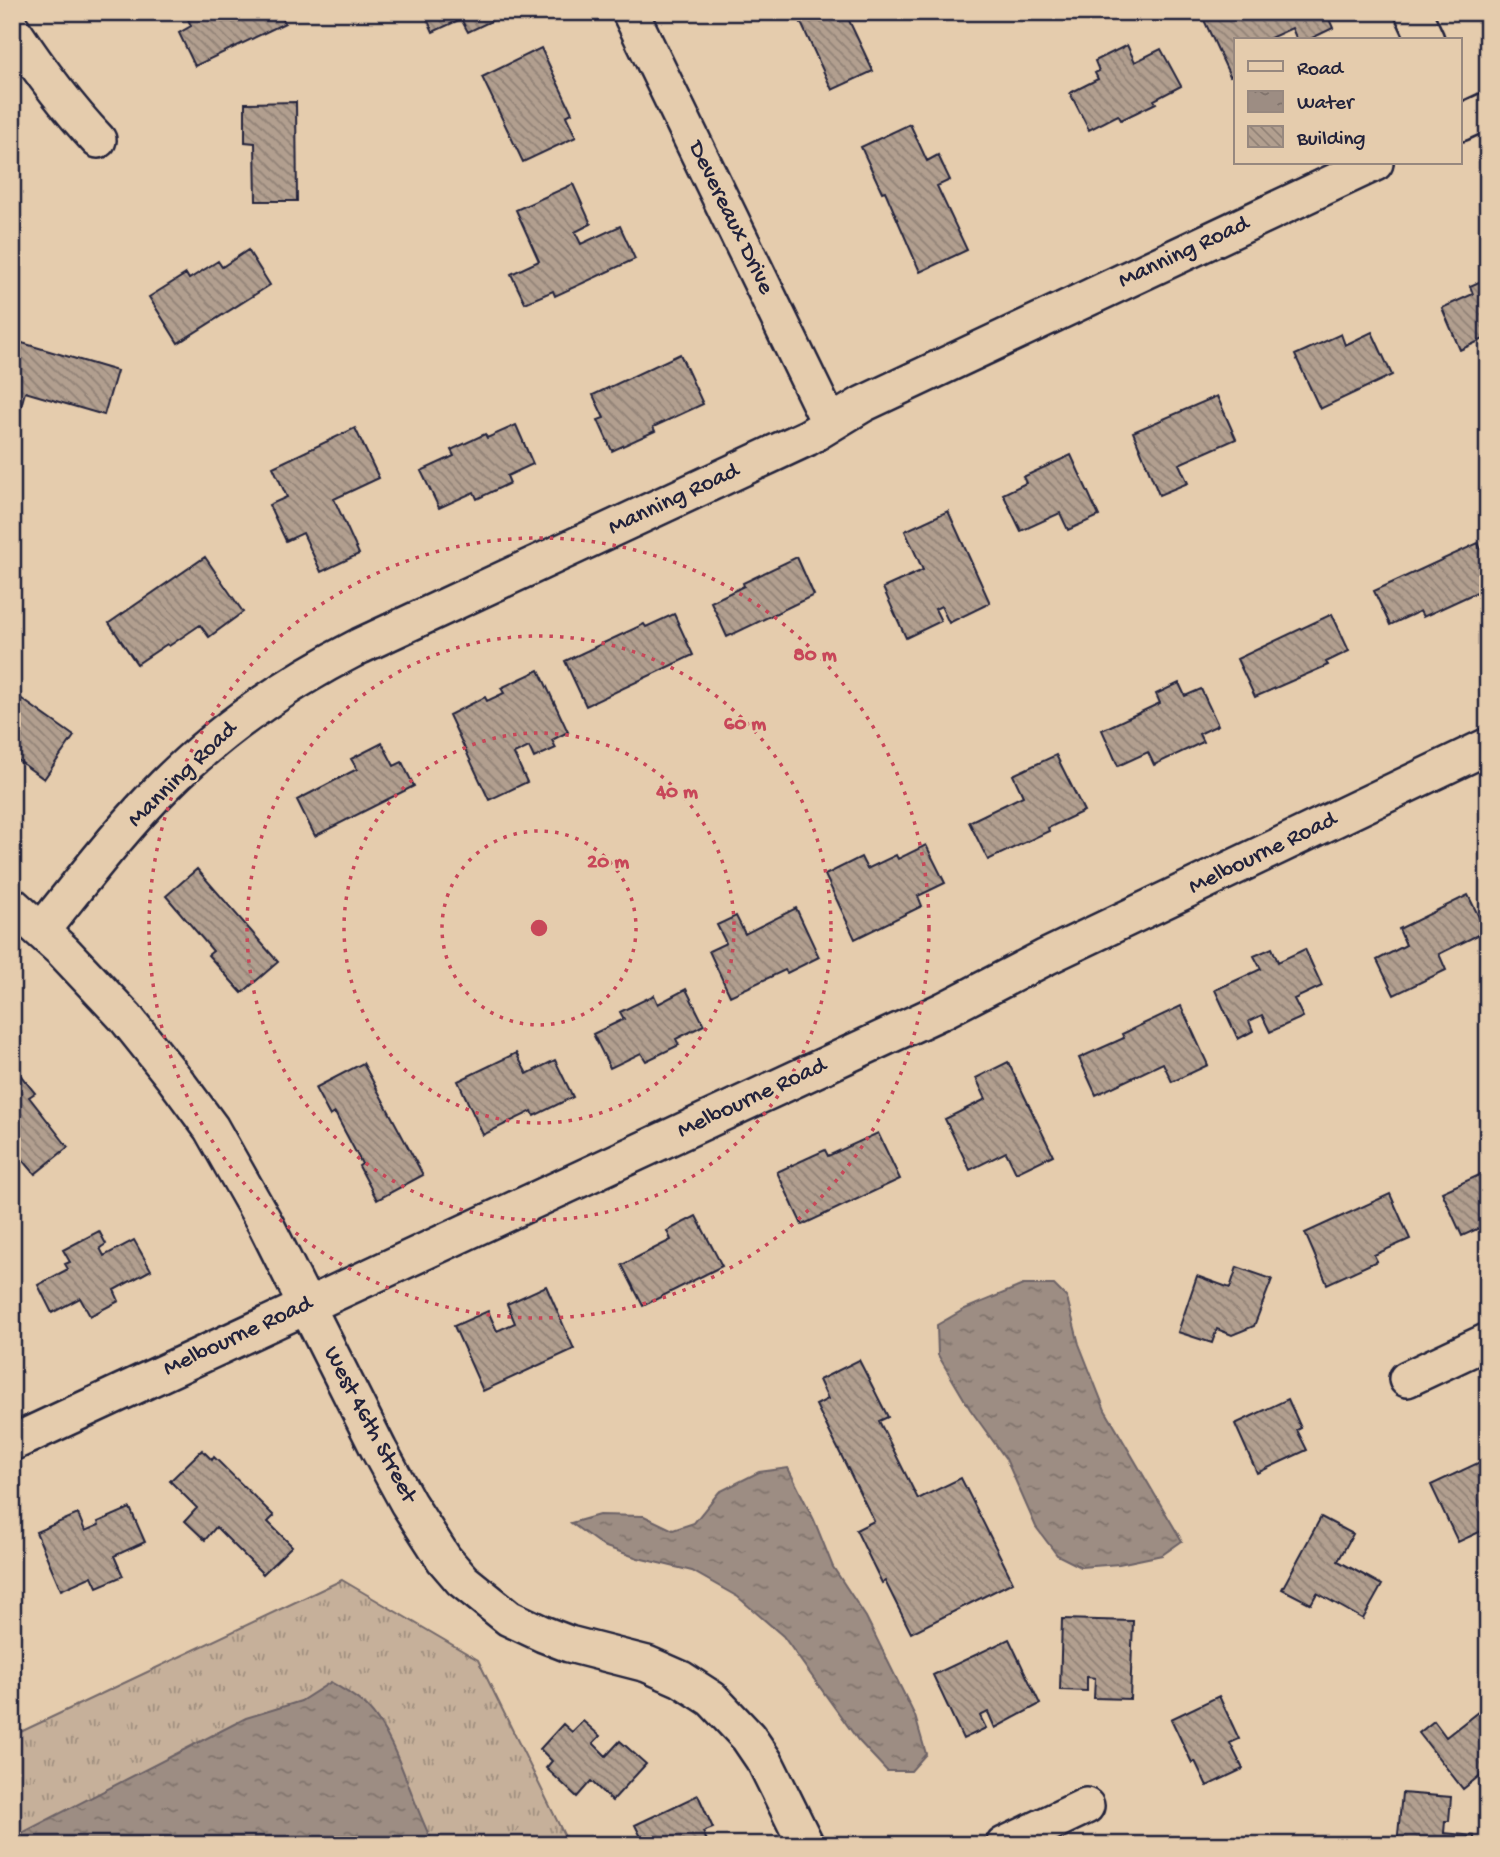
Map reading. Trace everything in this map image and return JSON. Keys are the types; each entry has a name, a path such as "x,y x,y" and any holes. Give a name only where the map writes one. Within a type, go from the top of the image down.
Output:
{"street":[{"name":"Devereaux Drive","path":"629,12 830,424"},
{"path":"1413,12 1425,38"},
{"path":"12,29 39,69 98,140"},
{"name":"Manning Road","path":"41,931 164,785 233,725 294,682 360,646 807,438 863,404 1373,164"},
{"name":"Melbourne Road","path":"12,1443 944,1010 1046,957 1488,746"},
{"name":"West 46th Street","path":"12,905 64,951 126,1018 211,1128 245,1186 307,1305 361,1417 408,1503 444,1559 462,1580 497,1609 532,1629 569,1644 648,1664 681,1679 712,1699 748,1737 765,1762 806,1845"},
{"path":"1407,1379 1488,1341"},
{"path":"1004,1845 1086,1806"}],"green space":[{"path":"342,1580 478,1660 569,1845 12,1845 12,1736"}],"water":[{"path":"1023,1285 1054,1285 1067,1298 1079,1344 1105,1410 1182,1541 1162,1555 1119,1564 1081,1567 1057,1555 1036,1527 1006,1459 970,1409 938,1355 937,1325 965,1309"},
{"path":"788,1468 814,1520 833,1567 866,1617 915,1716 926,1754 911,1771 887,1771 858,1740 783,1636 738,1597 692,1571 603,1546 571,1523 599,1515 644,1516 673,1530 694,1523 719,1492 759,1472"},
{"path":"331,1682 363,1703 378,1720 396,1753 434,1845 12,1844 12,1838 246,1718 301,1701"}],"building":[{"path":"185,12 241,12 243,16 247,12 279,12 285,23 195,66 179,33 191,26"},
{"path":"424,12 506,14 468,32 461,19 433,32"},
{"path":"796,12 845,12 873,71 832,90"},
{"path":"1222,12 1326,12 1333,28 1312,38 1296,38 1292,28 1270,38 1234,38 1234,75 1230,76 1204,20"},
{"path":"1127,45 1135,62 1161,49 1181,86 1154,100 1156,103 1121,120 1118,115 1089,130 1070,93 1098,79 1095,73 1099,71 1095,61"},
{"path":"541,48 572,113 566,116 576,137 523,162 482,77"},
{"path":"296,102 297,201 256,201 255,143 245,142 245,103"},
{"path":"910,124 927,161 938,155 950,180 937,186 967,250 920,272 885,191 882,192 861,147"},
{"path":"573,184 591,224 575,232 581,244 620,226 635,259 555,296 553,291 525,303 511,274 539,261 516,210"},
{"path":"248,250 270,285 178,343 149,297 186,274 189,279 218,261 222,267"},
{"path":"1488,278 1488,337 1460,350 1442,308 1473,294 1470,286"},
{"path":"1372,332 1392,375 1320,409 1295,355 1341,334 1345,345"},
{"path":"12,340 117,371 104,415 25,392 20,410 12,408"},
{"path":"680,354 703,404 653,427 655,431 612,451 598,420 604,418 593,395"},
{"path":"1217,396 1236,439 1179,464 1188,483 1159,495 1133,432"},
{"path":"516,425 533,464 507,476 510,483 477,499 474,492 439,508 421,471 454,456 451,450 485,434 487,438"},
{"path":"355,428 379,478 334,499 359,554 321,572 303,533 286,541 269,505 287,497 273,467"},
{"path":"1071,455 1099,516 1068,530 1060,513 1021,531 1003,494 1026,483 1023,477"},
{"path":"948,511 990,603 949,623 941,606 935,609 941,621 906,638 883,588 923,570 905,531"},
{"path":"1478,543 1488,565 1488,587 1423,617 1420,611 1390,625 1374,591"},
{"path":"205,557 243,612 209,637 200,625 137,664 109,623"},
{"path":"797,557 814,595 727,637 711,602"},
{"path":"674,614 693,655 586,706 565,661 644,624 646,627"},
{"path":"1332,614 1349,651 1326,662 1328,665 1255,697 1237,659"},
{"path":"539,670 568,732 552,740 556,748 534,758 529,747 514,754 527,782 489,800 449,715 485,697 487,701 504,693 501,688"},
{"path":"1179,683 1185,696 1201,689 1218,725 1199,734 1203,742 1154,765 1148,752 1118,766 1102,730 1160,703 1156,694"},
{"path":"12,692 74,736 44,779 15,758 20,751 12,746"},
{"path":"382,743 394,766 402,762 414,786 315,836 297,800 357,769 351,759"},
{"path":"1056,755 1084,811 988,860 969,822 1023,796 1013,775"},
{"path":"926,845 945,883 918,896 922,906 855,939 825,875 861,857 867,869 896,855 898,859"},
{"path":"197,869 278,962 242,993 208,955 213,951 166,896"},
{"path":"1468,895 1486,931 1439,954 1446,970 1394,995 1377,960 1406,945 1399,929"},
{"path":"796,908 819,957 730,996 709,951 726,943 717,925 736,916 745,934"},
{"path":"1272,948 1278,962 1305,949 1322,986 1294,999 1303,1017 1270,1032 1262,1015 1249,1021 1253,1031 1238,1039 1215,990 1261,969 1254,956"},
{"path":"686,989 704,1025 676,1039 679,1045 646,1061 641,1053 610,1068 593,1034 624,1019 620,1012 654,995 658,1004"},
{"path":"1181,1006 1208,1065 1172,1082 1163,1063 1096,1095 1079,1058 1124,1038 1122,1034"},
{"path":"516,1053 527,1074 555,1060 573,1097 534,1116 532,1111 483,1135 458,1081"},
{"path":"1008,1062 1053,1155 1016,1173 1006,1152 970,1170 945,1119 986,1099 976,1078"},
{"path":"363,1063 423,1175 377,1200 359,1166 362,1164 335,1113 330,1116 315,1088"},
{"path":"12,1065 35,1093 29,1097 68,1147 35,1174 12,1147"},
{"path":"878,1133 900,1179 802,1225 777,1172 825,1150 828,1156"},
{"path":"1488,1171 1488,1224 1462,1236 1442,1192"},
{"path":"1390,1194 1410,1239 1374,1255 1377,1261 1327,1284 1305,1233"},
{"path":"696,1216 722,1266 643,1306 622,1265 671,1240 667,1231"},
{"path":"99,1231 106,1244 100,1248 104,1256 134,1240 151,1270 114,1290 119,1301 90,1316 80,1298 52,1313 38,1285 68,1269 65,1264 70,1262 63,1250"},
{"path":"1237,1267 1272,1279 1254,1326 1232,1335 1217,1329 1212,1343 1178,1332 1197,1276 1230,1288"},
{"path":"546,1286 574,1349 483,1391 454,1326 488,1311 497,1331 515,1323 507,1304"},
{"path":"859,1360 888,1417 879,1421 918,1499 961,1478 1013,1582 911,1633 856,1530 874,1521 816,1405 828,1399 819,1380"},
{"path":"1288,1399 1301,1428 1297,1430 1307,1450 1257,1473 1235,1424"},
{"path":"202,1450 212,1460 214,1457 274,1516 268,1522 292,1546 263,1574 216,1527 205,1540 185,1521 197,1508 170,1481"},
{"path":"1480,1462 1484,1471 1488,1469 1488,1528 1458,1542 1431,1485"},
{"path":"130,1508 145,1542 114,1556 123,1576 97,1587 92,1576 61,1590 36,1532 78,1514 85,1531"},
{"path":"1321,1517 1353,1534 1338,1561 1382,1585 1363,1619 1317,1593 1311,1604 1282,1589"},
{"path":"1062,1619 1133,1621 1130,1699 1094,1698 1095,1678 1087,1677 1087,1691 1060,1690"},
{"path":"1009,1639 1040,1704 995,1728 988,1712 980,1716 986,1728 963,1739 933,1675"},
{"path":"1219,1696 1239,1739 1230,1743 1243,1769 1207,1786 1195,1761 1192,1763 1171,1719"},
{"path":"1483,1708 1488,1714 1488,1769 1463,1789 1419,1733 1434,1721 1446,1737"},
{"path":"583,1721 600,1736 593,1743 606,1756 620,1741 646,1764 612,1801 591,1781 577,1797 546,1768 552,1761 540,1749 563,1724 572,1732"},
{"path":"1402,1793 1451,1797 1449,1821 1445,1821 1444,1833 1474,1836 1474,1845 1397,1845"},
{"path":"698,1795 713,1828 703,1832 709,1845 645,1845 635,1825"}]}
